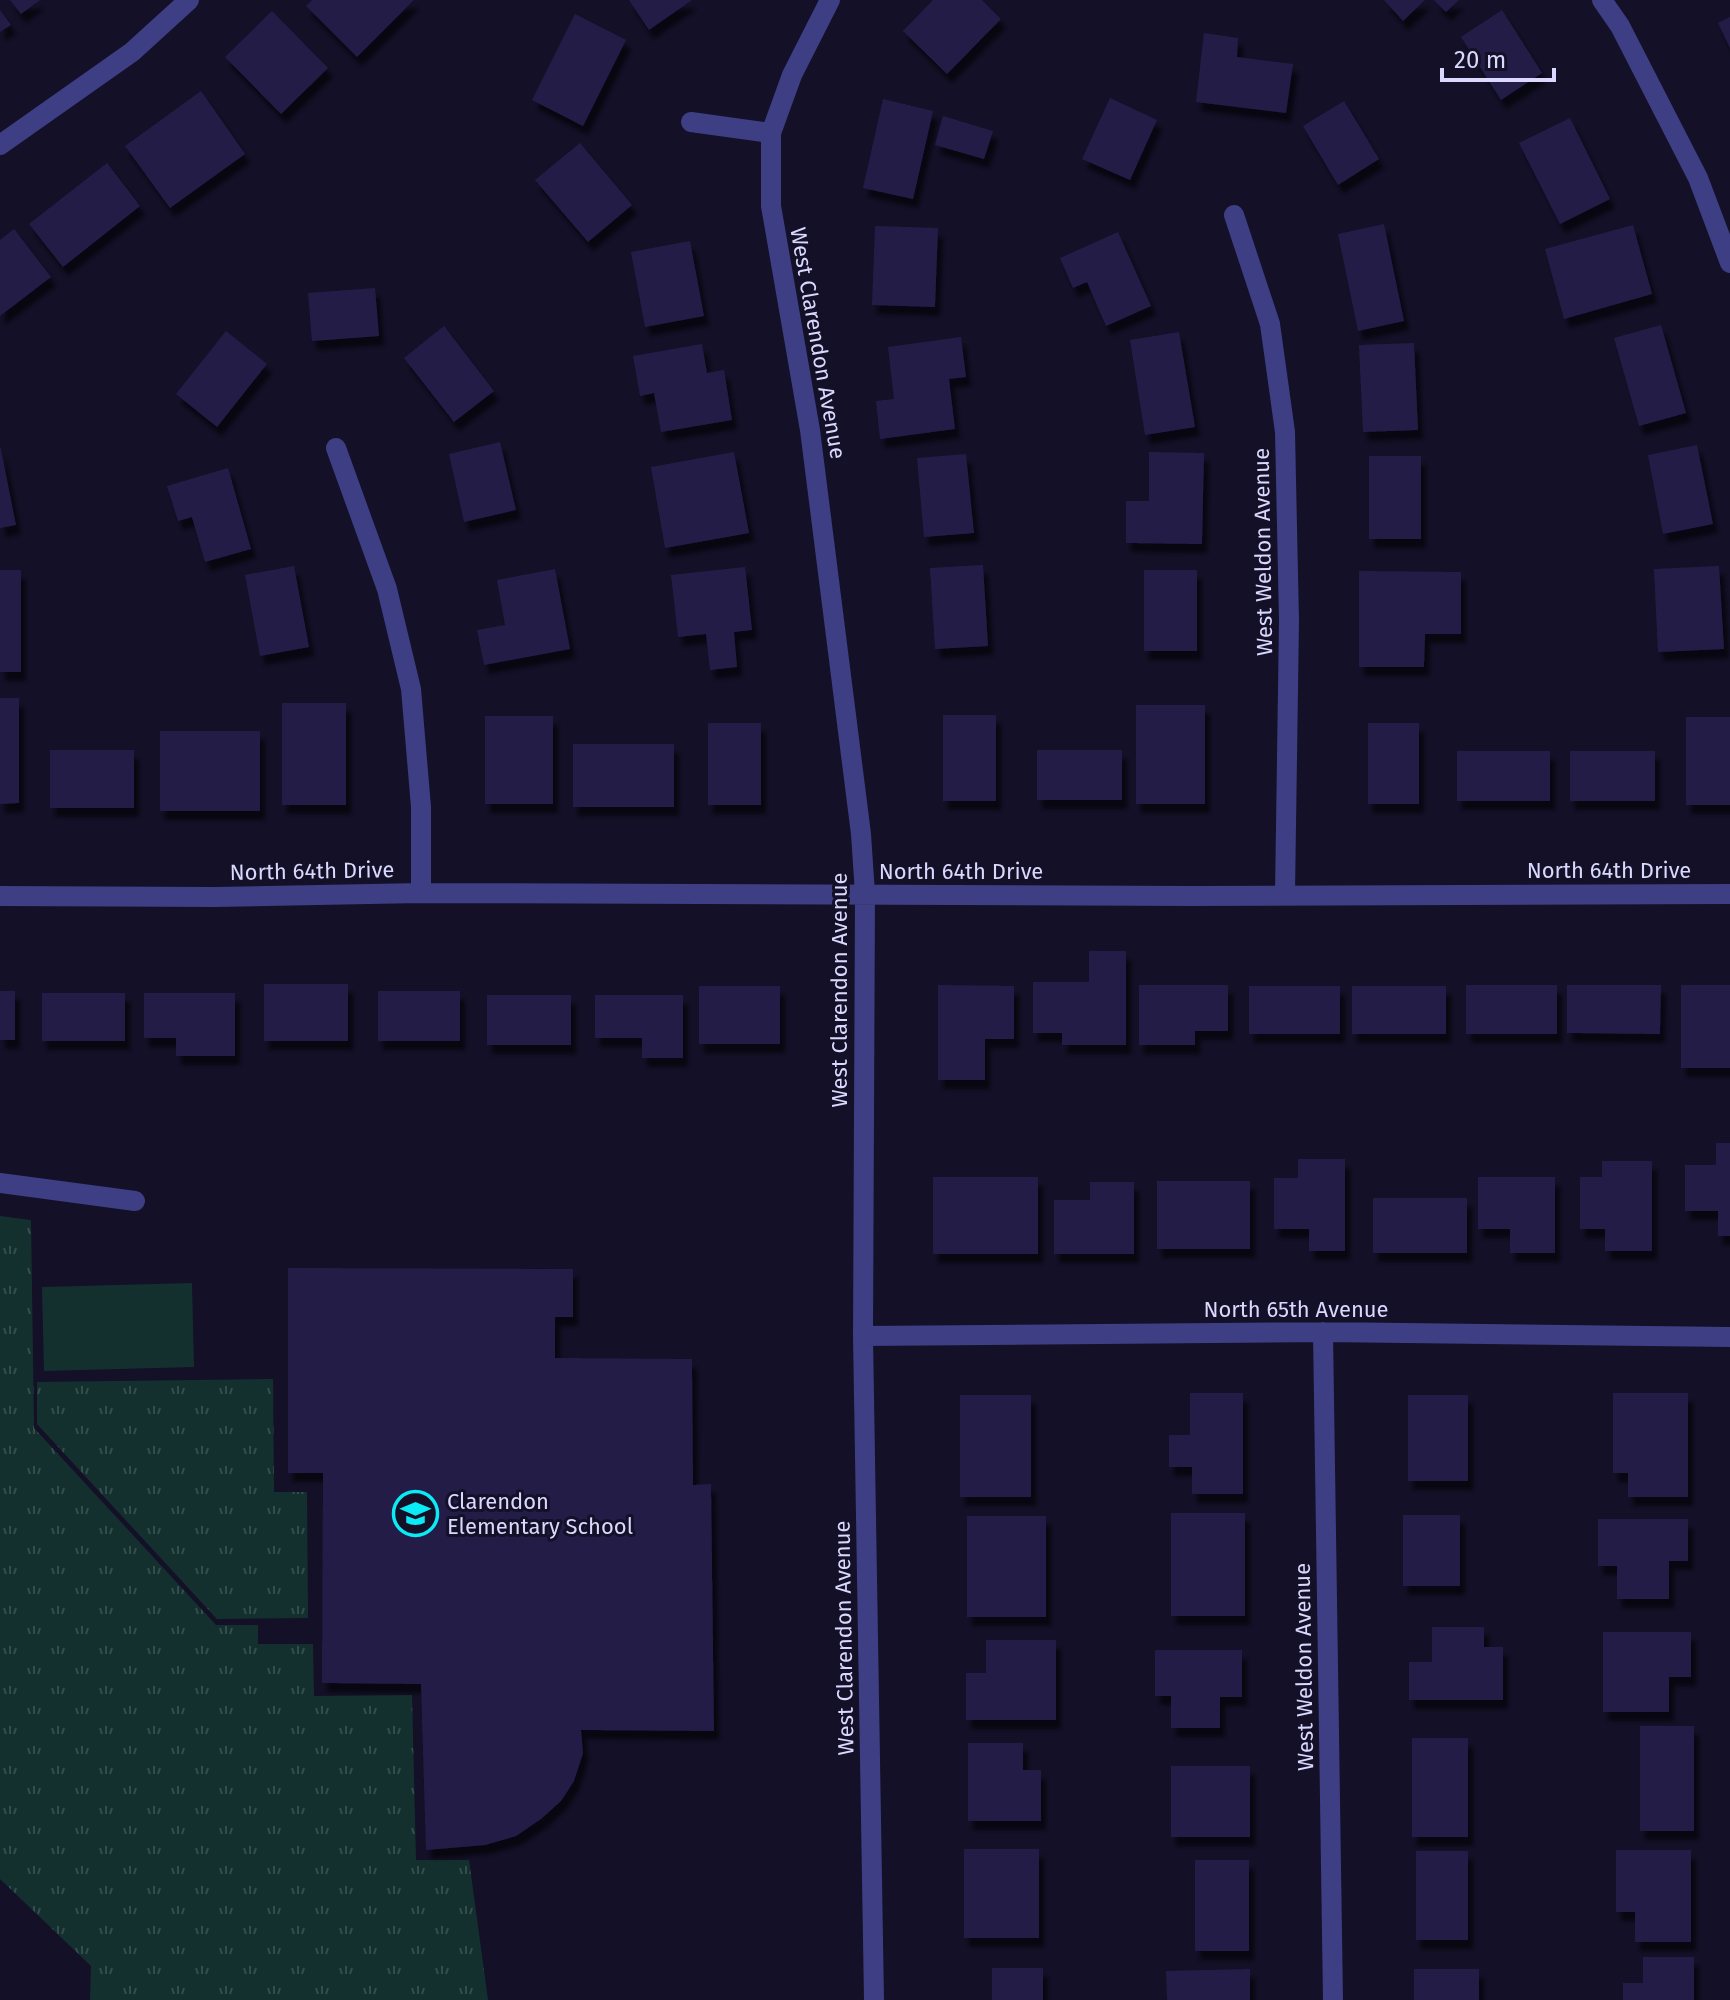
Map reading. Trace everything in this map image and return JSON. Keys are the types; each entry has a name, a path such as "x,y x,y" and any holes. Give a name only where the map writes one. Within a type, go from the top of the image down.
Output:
{"street":[{"path":"0,145 132,52 189,0"},
{"name":"West Clarendon Avenue","path":"830,0 792,75 771,133 771,206 810,430 861,834 865,894 863,1336 874,2000"},
{"path":"1602,0 1620,26 1698,178 1730,263"},
{"path":"691,122 771,133"},
{"name":"West Weldon Avenue","path":"1234,215 1270,324 1285,432 1289,621 1285,894"},
{"path":"336,448 387,589 411,689 421,807 421,893"},
{"name":"North 64th Drive","path":"0,896 215,897 421,893 1176,896 1730,894"},
{"path":"0,1183 135,1201"},
{"name":"West Weldon Avenue","path":"1323,1332 1333,2000"},
{"name":"North 65th Avenue","path":"863,1336 1323,1332 1730,1337"}],"green space":[{"path":"0,1216 31,1220 34,1428 216,1625 258,1625 258,1644 313,1644 314,1696 412,1695 416,1860 469,1860 488,2000 90,2000 91,1966 0,1879"},
{"path":"192,1283 194,1367 44,1371 42,1287"},
{"path":"273,1379 274,1492 307,1492 308,1618 217,1619 37,1424 37,1382"}],"building":[{"path":"10,0 40,0 21,14"},
{"path":"312,0 414,0 357,57 306,6"},
{"path":"629,0 692,0 649,30"},
{"path":"933,0 982,0 1001,19 947,74 903,31"},
{"path":"1384,0 1425,0 1403,21"},
{"path":"1434,0 1459,0 1446,12"},
{"path":"0,10 11,25 0,32"},
{"path":"1502,10 1542,73 1501,100 1461,37"},
{"path":"272,11 328,68 281,114 225,57"},
{"path":"575,14 626,40 583,126 532,100"},
{"path":"1730,17 1730,48 1718,23"},
{"path":"1204,33 1238,38 1237,57 1293,64 1286,113 1196,102"},
{"path":"201,91 245,154 170,208 125,146"},
{"path":"1110,98 1157,120 1130,180 1082,159"},
{"path":"883,99 933,111 913,199 863,188"},
{"path":"1344,101 1379,159 1338,185 1303,126"},
{"path":"943,116 993,131 984,159 935,145"},
{"path":"1570,118 1610,199 1560,224 1519,143"},
{"path":"580,143 632,205 588,242 535,180"},
{"path":"107,163 140,206 63,267 29,224"},
{"path":"1384,224 1404,321 1358,331 1338,234"},
{"path":"1633,225 1652,294 1564,319 1545,249"},
{"path":"875,226 938,228 935,307 872,305"},
{"path":"14,229 51,277 0,316 0,240"},
{"path":"1118,232 1151,306 1106,326 1087,282 1073,288 1060,258"},
{"path":"690,241 704,316 645,327 631,252"},
{"path":"375,288 379,336 312,341 308,293"},
{"path":"1661,325 1686,413 1639,426 1614,338"},
{"path":"444,326 494,391 454,422 404,358"},
{"path":"226,331 267,364 217,427 176,394"},
{"path":"1179,332 1195,427 1145,435 1130,340"},
{"path":"961,337 966,377 949,379 955,429 880,439 876,401 894,399 888,347"},
{"path":"1414,343 1418,430 1363,432 1359,345"},
{"path":"702,344 707,373 724,370 732,420 661,432 654,393 640,396 633,356"},
{"path":"500,442 516,510 464,522 449,454"},
{"path":"0,445 16,525 0,528"},
{"path":"1697,445 1713,524 1663,534 1648,455"},
{"path":"734,452 749,533 665,548 651,467"},
{"path":"1149,452 1204,453 1202,544 1126,543 1126,501 1149,501"},
{"path":"966,454 974,533 924,537 917,458"},
{"path":"1369,456 1421,456 1421,539 1369,539"},
{"path":"228,468 251,549 205,562 192,517 178,521 167,486"},
{"path":"983,565 988,646 935,649 930,568"},
{"path":"294,566 309,647 260,656 245,575"},
{"path":"1719,566 1724,649 1658,652 1654,569"},
{"path":"745,567 752,630 734,632 737,667 710,670 706,634 678,637 671,575"},
{"path":"555,569 570,649 484,665 477,630 505,625 497,580"},
{"path":"0,570 21,570 21,672 0,672"},
{"path":"1144,570 1197,570 1197,651 1144,651"},
{"path":"1359,571 1461,572 1461,634 1425,634 1424,667 1359,667"},
{"path":"0,698 19,698 19,803 0,804"},
{"path":"282,703 346,703 346,805 282,805"},
{"path":"1136,705 1205,705 1205,804 1136,804"},
{"path":"943,715 996,715 996,801 943,801"},
{"path":"485,716 553,716 553,804 485,804"},
{"path":"1686,717 1730,717 1730,805 1686,805"},
{"path":"708,723 761,723 761,805 708,805"},
{"path":"1368,723 1419,723 1419,804 1368,804"},
{"path":"160,731 260,731 260,811 160,811"},
{"path":"573,744 674,744 674,807 573,807"},
{"path":"50,750 134,750 134,808 50,808"},
{"path":"1037,750 1122,750 1122,800 1037,800"},
{"path":"1457,751 1550,751 1550,801 1457,801"},
{"path":"1570,751 1655,751 1655,801 1570,801"},
{"path":"1089,951 1126,951 1126,1045 1062,1045 1062,1033 1033,1033 1033,982 1089,982"},
{"path":"264,984 348,984 348,1041 264,1041"},
{"path":"938,985 1014,986 1014,1039 985,1039 985,1080 938,1080"},
{"path":"1139,985 1228,985 1228,1031 1195,1031 1195,1045 1139,1045"},
{"path":"1466,985 1557,985 1557,1034 1466,1034"},
{"path":"1567,985 1661,985 1660,1034 1567,1033"},
{"path":"1681,985 1730,985 1730,1068 1681,1068"},
{"path":"699,986 780,986 780,1044 699,1044"},
{"path":"1249,986 1340,986 1340,1034 1249,1034"},
{"path":"1352,986 1446,986 1446,1034 1352,1034"},
{"path":"0,991 15,991 15,1040 0,1040"},
{"path":"378,991 460,991 460,1041 378,1041"},
{"path":"42,993 125,993 125,1041 42,1041"},
{"path":"144,993 235,993 235,1056 176,1056 176,1038 144,1038"},
{"path":"487,995 571,995 571,1045 487,1045"},
{"path":"595,995 683,995 683,1058 642,1058 642,1038 595,1038"},
{"path":"1716,1143 1730,1143 1730,1236 1718,1236 1718,1211 1685,1211 1685,1165 1716,1165"},
{"path":"1298,1159 1345,1159 1345,1251 1309,1251 1309,1229 1274,1229 1274,1178 1298,1178"},
{"path":"1602,1161 1652,1161 1652,1251 1605,1251 1605,1229 1580,1229 1580,1177 1602,1177"},
{"path":"933,1177 1038,1177 1038,1254 933,1254"},
{"path":"1478,1177 1555,1177 1555,1253 1510,1253 1510,1229 1478,1229"},
{"path":"1157,1181 1250,1181 1250,1249 1157,1249"},
{"path":"1090,1182 1134,1182 1134,1254 1054,1254 1054,1200 1090,1200"},
{"path":"1373,1198 1467,1198 1467,1253 1373,1253"},
{"path":"288,1268 573,1269 573,1317 555,1317 555,1358 692,1359 693,1485 711,1484 714,1731 581,1730 583,1753 574,1781 561,1801 541,1819 516,1836 485,1845 426,1850 421,1684 322,1683 323,1473 288,1473"},
{"path":"1190,1393 1243,1393 1243,1494 1192,1494 1192,1467 1169,1467 1169,1435 1190,1435"},
{"path":"1613,1393 1688,1393 1688,1497 1628,1497 1628,1473 1613,1473"},
{"path":"960,1395 1031,1395 1031,1497 960,1497"},
{"path":"1408,1395 1468,1395 1468,1481 1408,1481"},
{"path":"1171,1513 1245,1513 1245,1616 1171,1616"},
{"path":"1403,1515 1460,1515 1460,1586 1403,1586"},
{"path":"967,1516 1046,1516 1046,1617 967,1617"},
{"path":"1598,1519 1688,1519 1688,1561 1669,1561 1669,1599 1617,1599 1617,1566 1598,1566"},
{"path":"1432,1627 1484,1627 1484,1647 1503,1647 1503,1700 1409,1700 1409,1662 1432,1662"},
{"path":"1603,1632 1691,1632 1691,1677 1669,1677 1669,1712 1603,1712"},
{"path":"986,1640 1056,1640 1056,1720 966,1720 966,1673 986,1673"},
{"path":"1155,1650 1242,1650 1242,1697 1220,1697 1220,1728 1171,1728 1171,1696 1155,1696"},
{"path":"1640,1726 1694,1726 1694,1831 1640,1831"},
{"path":"1412,1738 1468,1738 1468,1837 1412,1837"},
{"path":"968,1743 1023,1743 1023,1770 1041,1770 1041,1821 968,1821"},
{"path":"1171,1766 1250,1766 1250,1837 1171,1837"},
{"path":"964,1849 1039,1849 1039,1938 964,1938"},
{"path":"1616,1850 1691,1850 1691,1942 1635,1942 1635,1912 1616,1912"},
{"path":"1416,1851 1468,1851 1468,1940 1416,1940"},
{"path":"1195,1860 1249,1860 1249,1951 1195,1951"},
{"path":"1643,1957 1694,1957 1694,2000 1623,2000 1623,1983 1643,1983"},
{"path":"992,1968 1043,1968 1043,2000 992,2000"},
{"path":"1250,1969 1250,2000 1167,2000 1166,1971"},
{"path":"1414,1969 1479,1969 1479,2000 1414,2000"}],"place":[{"name":"Clarendon Elementary School","path":"416,1514"}]}
